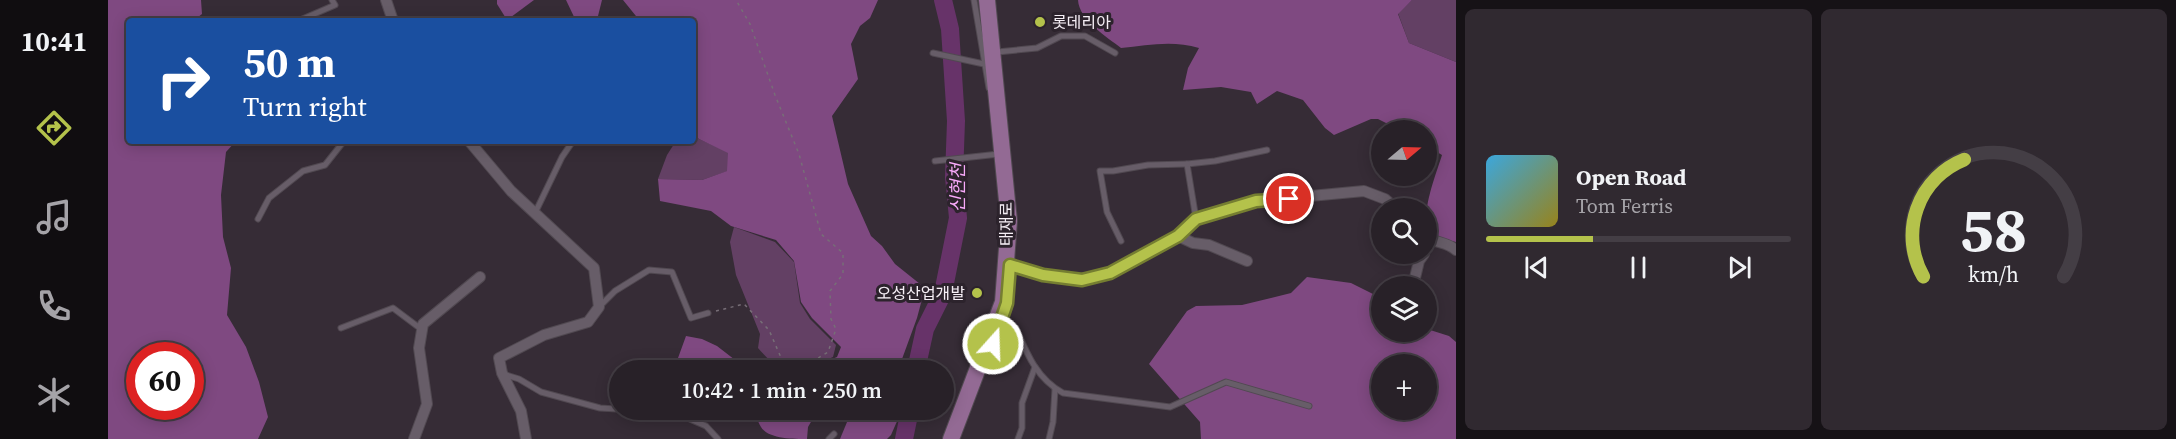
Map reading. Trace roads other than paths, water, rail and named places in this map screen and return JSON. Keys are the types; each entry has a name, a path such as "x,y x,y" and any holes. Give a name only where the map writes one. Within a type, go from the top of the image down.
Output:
{"main road":[{"name":"태재로","path":"951,439 1003,302 1009,221 987,0"},
{"name":"태재로","path":"959,439 1007,303 1010,265 1013,222 992,0"}],"street":[{"path":"386,0 392,18"},
{"path":"472,144 511,191 594,268 599,306 588,322 544,335 499,358 502,373 521,411 526,439"},
{"path":"1010,265 1043,275 1082,280 1110,273 1178,236 1196,219 1256,201 1364,191 1382,198"},
{"path":"1178,236 1192,243 1209,245 1247,261"},
{"path":"1437,242 1449,243 1456,250"},
{"path":"414,438 427,404 419,348 423,324 480,277"}],"lane":[{"path":"305,18 335,5 332,0"},
{"path":"974,0 987,82 999,115"},
{"path":"997,52 1037,48 1061,36 1086,36 1115,53"},
{"path":"933,53 984,64"},
{"path":"258,219 269,198 303,171 325,165 342,144"},
{"path":"534,214 562,157 571,144"},
{"path":"1120,241 1107,212 1100,171 1148,165 1215,161 1267,150"},
{"path":"935,161 1003,153"},
{"path":"1187,164 1196,219"},
{"path":"599,306 615,291 649,270 672,272 691,318 708,313"},
{"path":"341,328 393,308 423,330"},
{"path":"1000,322 1016,328 1035,367 1055,389 1063,393 1170,407 1226,382 1309,406"},
{"path":"1018,439 1022,428 1022,403 1035,367"},
{"path":"502,373 519,379 541,392 600,408 651,411 683,417 706,426 718,439"},
{"path":"1049,439 1053,422 1055,389"},
{"path":"829,439 834,434"}],"waterway":[{"name":"신현천","path":"918,360 925,329 943,293 958,218 954,177 956,121 950,29 943,0"},
{"name":"신현천","path":"904,439 908,420"}],"place":[{"name":"롯데리아","path":"1040,22"},
{"name":"오성산업개발","path":"977,293"}]}
